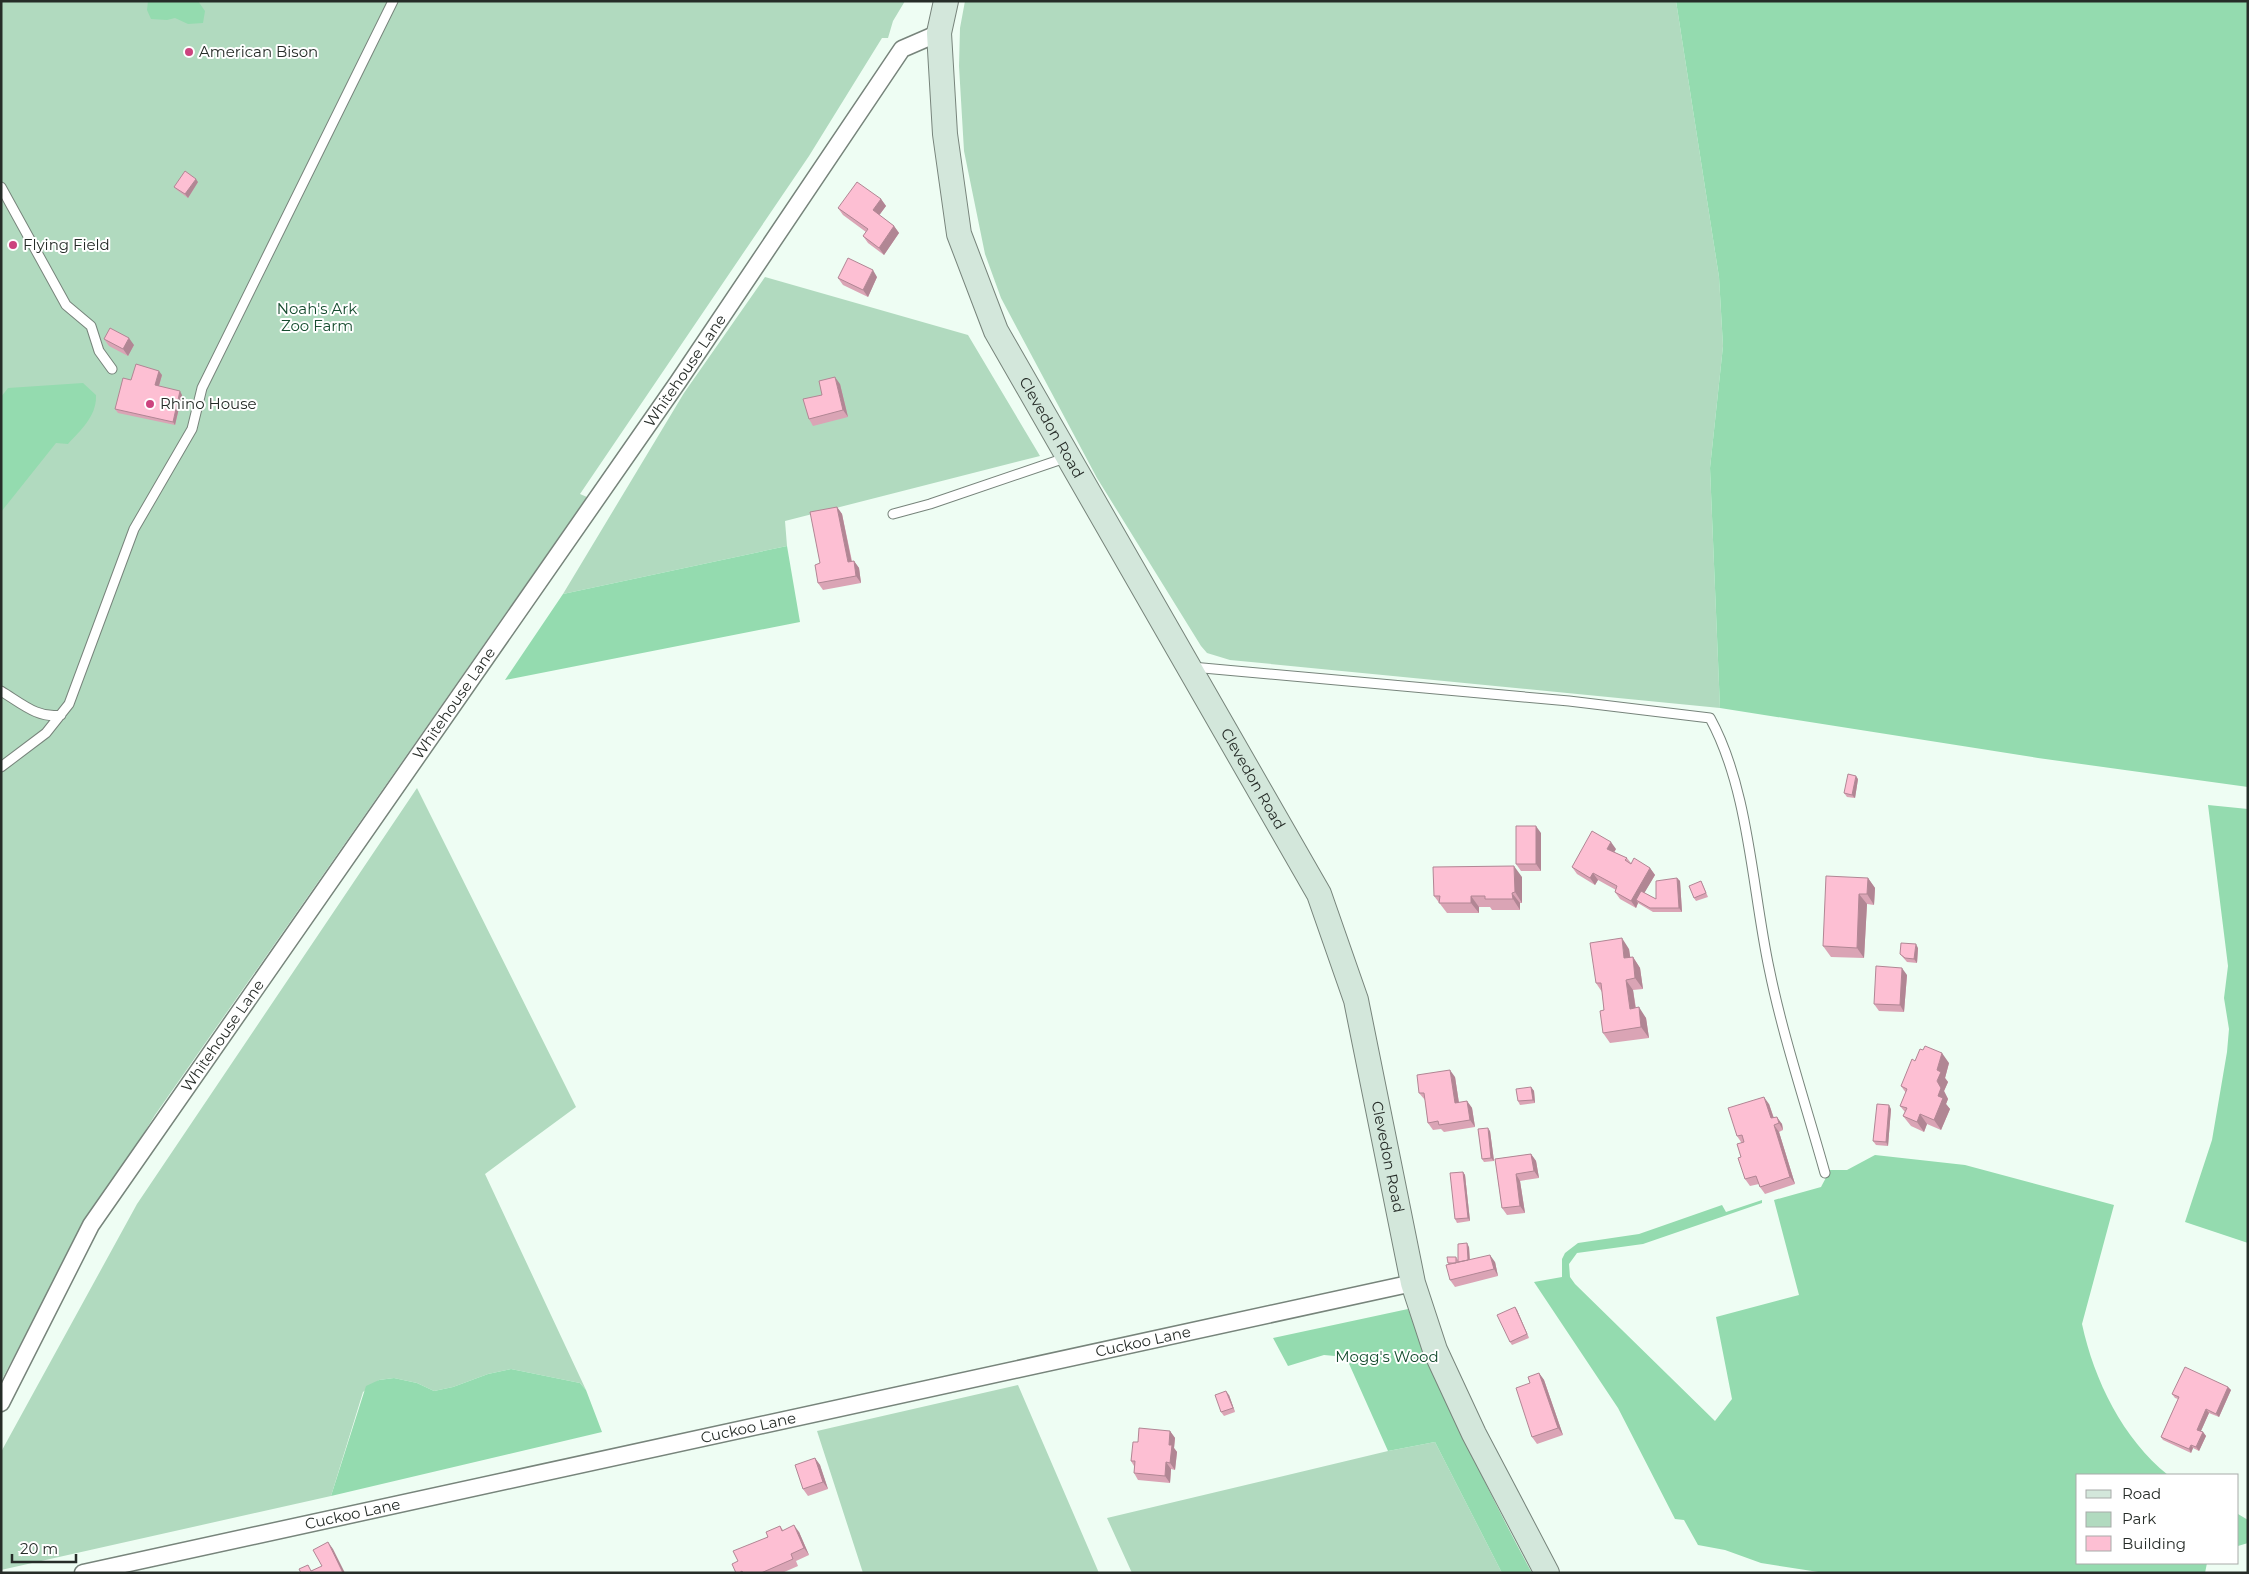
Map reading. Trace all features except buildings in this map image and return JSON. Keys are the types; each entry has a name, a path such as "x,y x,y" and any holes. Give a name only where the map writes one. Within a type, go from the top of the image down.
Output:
{"main road":[{"name":"Clevedon Road","path":"946,1 939,33 945,134 959,234 996,331 1319,894 1356,1000 1413,1283 1435,1350 1474,1434 1547,1573"}],"street":[{"name":"Whitehouse Lane","path":"1,1403 91,1225 678,382 902,49 939,33"},
{"name":"Cuckoo Lane","path":"83,1573 1413,1283"}],"lane":[{"path":"1,767 32,746 62,716 69,704 134,529 192,429 202,388 393,1"},
{"path":"1,187 66,306 91,326 99,351 112,369"},
{"path":"894,514 930,504 1068,457"},
{"path":"1189,666 1569,701 1710,718 1725,750 1736,785 1769,968 1825,1173"},
{"path":"1,691 40,715 50,717 62,716"}],"green space":[{"name":"Noah's Ark Zoo Farm","path":"1,1 905,1 893,21 888,38 882,38 809,156 580,494 587,497 155,1115 71,1251 1,1381"},
{"path":"148,1 198,1 205,11 203,23 188,24 175,18 167,20 151,19 147,10"},
{"path":"965,1 1676,1 1719,277 1723,346 1710,468 1720,708 1230,660 1207,653 1097,478 1001,298 985,254 964,151 959,66 960,28"},
{"path":"1676,1 2248,1 2248,787 2038,758 1720,708 1710,468 1723,346 1719,277"},
{"path":"765,277 968,335 1040,456 785,521 787,546 563,594 684,393"},
{"path":"83,383 96,395 96,403 91,416 68,444 56,443 1,512 1,397 8,388"},
{"path":"787,546 800,622 505,680 563,594"},
{"path":"417,788 576,1107 485,1174 586,1390 580,1383 511,1369 488,1374 453,1387 434,1391 417,1383 394,1378 379,1380 363,1392 331,1496 1,1570 1,1452 137,1204"},
{"path":"2208,805 2248,809 2248,1243 2185,1222 2212,1140 2227,1052 2229,1029 2224,998 2228,966"},
{"path":"1875,1155 1965,1165 2114,1205 2082,1324 2094,1366 2113,1407 2137,1444 2167,1474 2076,1474 2076,1564 2207,1564 2205,1573 1825,1573 1761,1563 1725,1550 1698,1545 1684,1520 1675,1519 1618,1408 1534,1282 1562,1277 1562,1259 1565,1253 1578,1243 1639,1234 1722,1205 1726,1212 1762,1200 1762,1203 1643,1244 1577,1253 1569,1264 1570,1277 1575,1284 1715,1421 1732,1399 1716,1317 1799,1295 1774,1200 1821,1187 1830,1170 1847,1170"},
{"name":"Mogg's Wood","path":"1408,1309 1466,1442 1532,1573 1502,1573 1435,1442 1388,1451 1346,1357 1324,1355 1288,1366 1273,1338"},
{"path":"511,1369 580,1383 586,1390 602,1432 331,1496 366,1386 379,1380 394,1378 417,1383 434,1391 453,1387 488,1374"},
{"path":"1018,1385 1099,1573 863,1573 817,1431"},
{"path":"1435,1442 1502,1573 1132,1573 1107,1518 1388,1451"},
{"path":"2239,1515 2248,1520 2248,1543 2239,1546"}],"place":[{"name":"American Bison","path":"189,52"},
{"name":"Flying Field","path":"13,245"},
{"name":"Rhino House","path":"150,404"}]}
